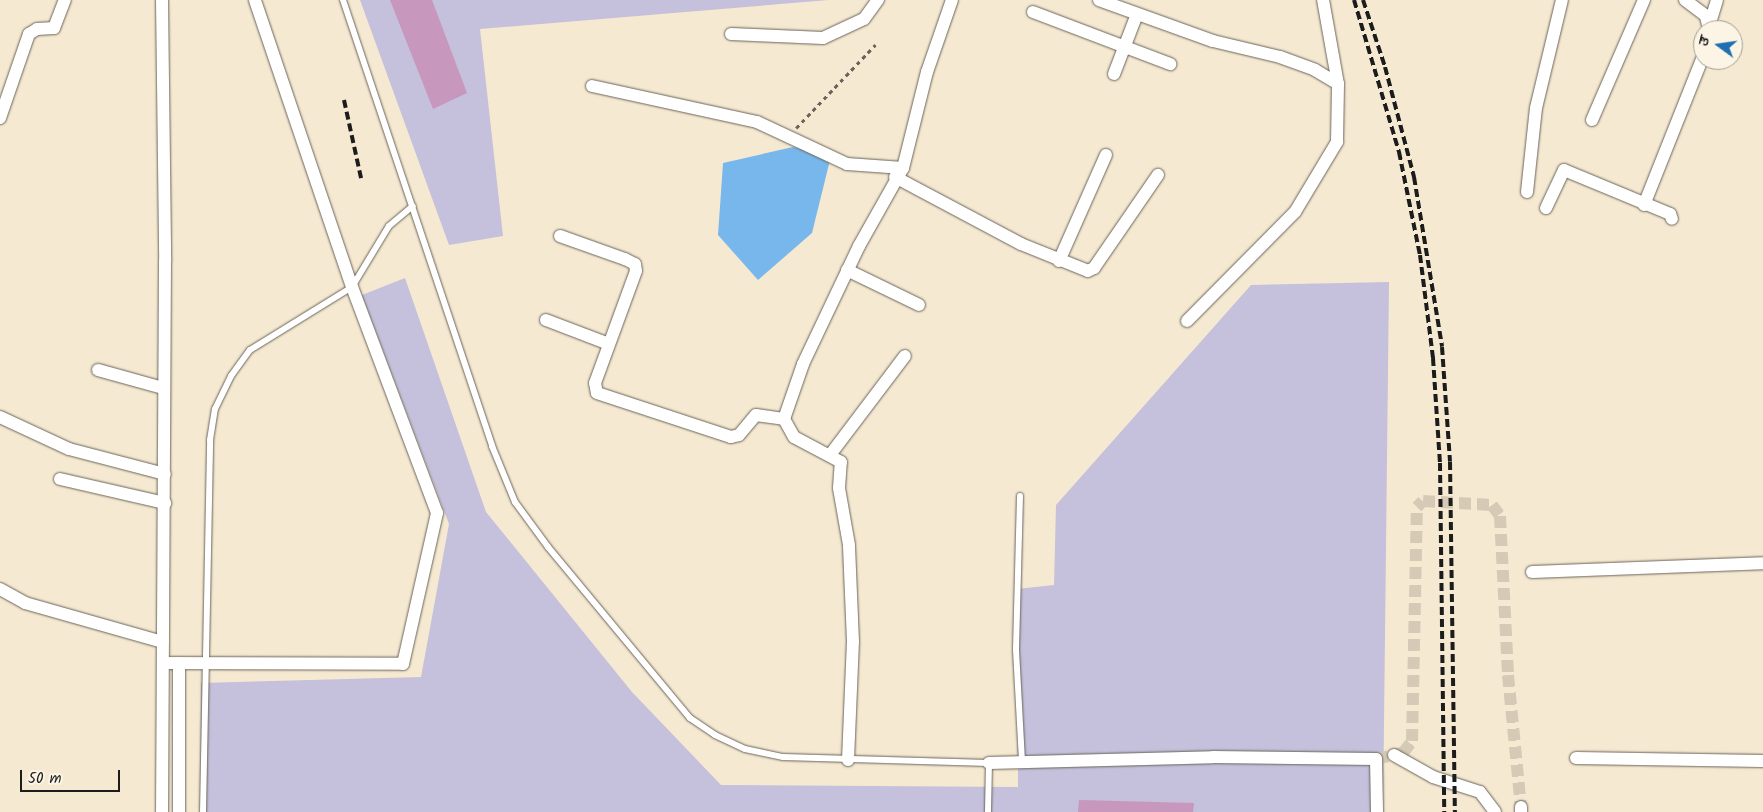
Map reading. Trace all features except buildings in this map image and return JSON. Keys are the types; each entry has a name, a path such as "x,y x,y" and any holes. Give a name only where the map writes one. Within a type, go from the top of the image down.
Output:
{"street":[{"path":"0,118 4,94 29,34 37,29 54,28 65,0"},
{"path":"162,0 165,261 162,812"},
{"path":"163,663 403,664 437,513 352,287 255,0"},
{"path":"731,34 823,38 864,19 878,0"},
{"path":"848,760 853,642 849,545 839,488 841,462 794,437 784,419 803,364 847,270 899,172 927,72 952,0"},
{"path":"1099,0 1213,40 1280,57 1315,70 1338,84"},
{"path":"1187,321 1296,212 1337,142 1338,84 1323,0"},
{"path":"1527,192 1536,108 1561,0"},
{"path":"1592,120 1644,0"},
{"path":"1685,0 1706,16 1708,20"},
{"path":"1712,20 1717,0"},
{"path":"1033,12 1170,64"},
{"path":"1114,74 1137,14"},
{"path":"1644,205 1698,70"},
{"path":"592,86 757,122 786,138 847,164 899,172 970,218 1083,271 1094,268 1158,175"},
{"path":"1059,261 1106,155"},
{"path":"1546,208 1564,170 1644,205 1670,214 1672,220"},
{"path":"560,236 635,264 635,280 594,387 597,393 731,437 738,435 756,415 784,419"},
{"path":"847,270 919,305"},
{"path":"546,320 609,344"},
{"path":"830,455 905,356"},
{"path":"98,370 163,388"},
{"path":"0,417 69,449 165,474"},
{"path":"60,478 165,503"},
{"path":"1532,572 1763,563"},
{"path":"0,589 25,603 163,642"},
{"path":"179,663 179,812"},
{"path":"1394,755 1433,777 1480,792 1496,812"},
{"path":"988,763 1213,757 1376,759 1376,812"},
{"path":"1576,758 1763,761"}],"lane":[{"path":"343,0 492,446 515,502 548,547 690,718 715,735 745,749 783,757 988,763 988,812"},
{"path":"202,812 208,662 210,440 215,409 231,376 250,350 352,287 389,226 413,206"},
{"path":"1020,496 1016,650 1022,762"}],"path":[{"path":"786,138 875,45"}],"shaded area":[{"path":"360,0 829,0 480,29 503,236 449,245"},
{"path":"405,278 486,512 632,692 721,785 1018,787 1017,589 1054,585 1056,505 1251,285 1389,282 1383,812 200,812 201,683 421,677 449,524 362,295"}],"water":[{"path":"793,147 831,156 812,233 758,280 718,235 723,163"}],"tunnel":[{"path":"1376,759 1403,753 1412,741 1417,507 1423,501 1492,505 1500,516 1508,675 1521,807"}],"railway":[{"path":"1354,0 1399,152 1420,255 1433,358 1440,463 1444,812"},
{"path":"1363,0 1385,67 1414,177 1442,347 1450,462 1455,812"},
{"path":"344,100 361,178"}]}
